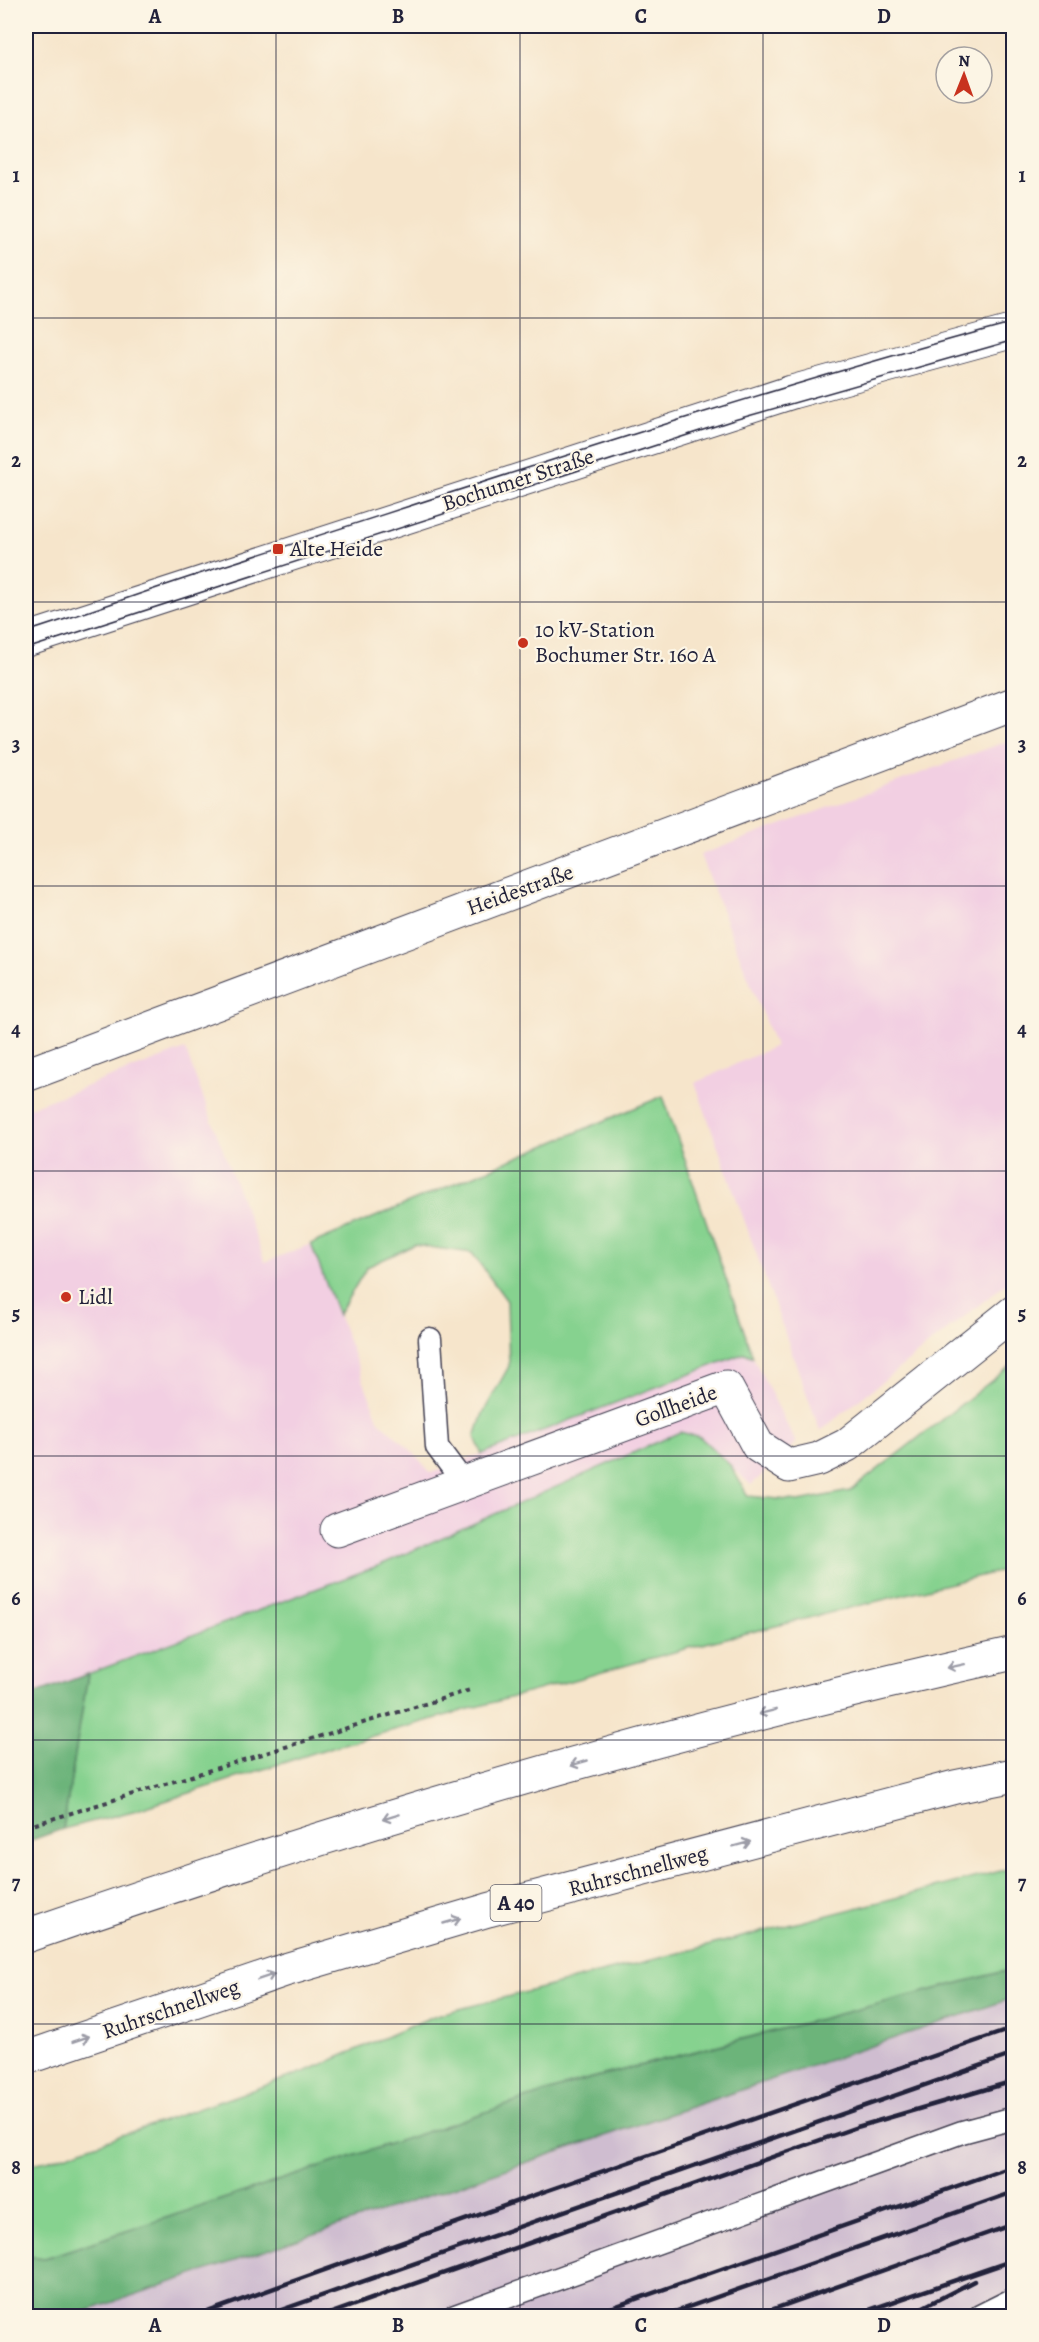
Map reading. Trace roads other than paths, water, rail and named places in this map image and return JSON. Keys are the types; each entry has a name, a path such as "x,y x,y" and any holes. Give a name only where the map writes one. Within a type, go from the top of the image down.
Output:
{"main road":[{"name":"Bochumer Straße","path":"26,640 792,392 1014,331"},
{"name":"Heidestraße","path":"26,1075 1014,704"},
{"name":"Gollheide","path":"337,1530 726,1387 758,1446 789,1466 819,1459 847,1445 1014,1312"},
{"path":"26,1936 230,1867 463,1795 714,1726 913,1675 1014,1653"},
{"name":"Ruhrschnellweg","path":"26,2058 285,1970 488,1910 955,1787 1014,1775"}],"lane":[{"path":"430,1339 437,1447 464,1483"},
{"path":"455,2316 962,2132 1014,2118"},
{"path":"980,2316 1014,2299"}],"tram line":[{"path":"26,632 207,571 622,438 817,378 1014,322"},
{"path":"26,649 734,420 1014,340"}],"railway":[{"path":"196,2316 1014,2028"},
{"path":"264,2316 1014,2054"},
{"path":"323,2316 857,2127 1014,2081"},
{"path":"588,2316 1014,2166"},
{"path":"663,2316 1014,2192"},
{"path":"754,2316 1014,2224"},
{"path":"852,2316 1014,2260"},
{"path":"906,2316 974,2281"}],"place":[{"name":"Alte Heide","path":"278,549"},
{"name":"10 kV-Station Bochumer Str. 160 A","path":"523,643"},
{"name":"Lidl","path":"66,1297"}]}
